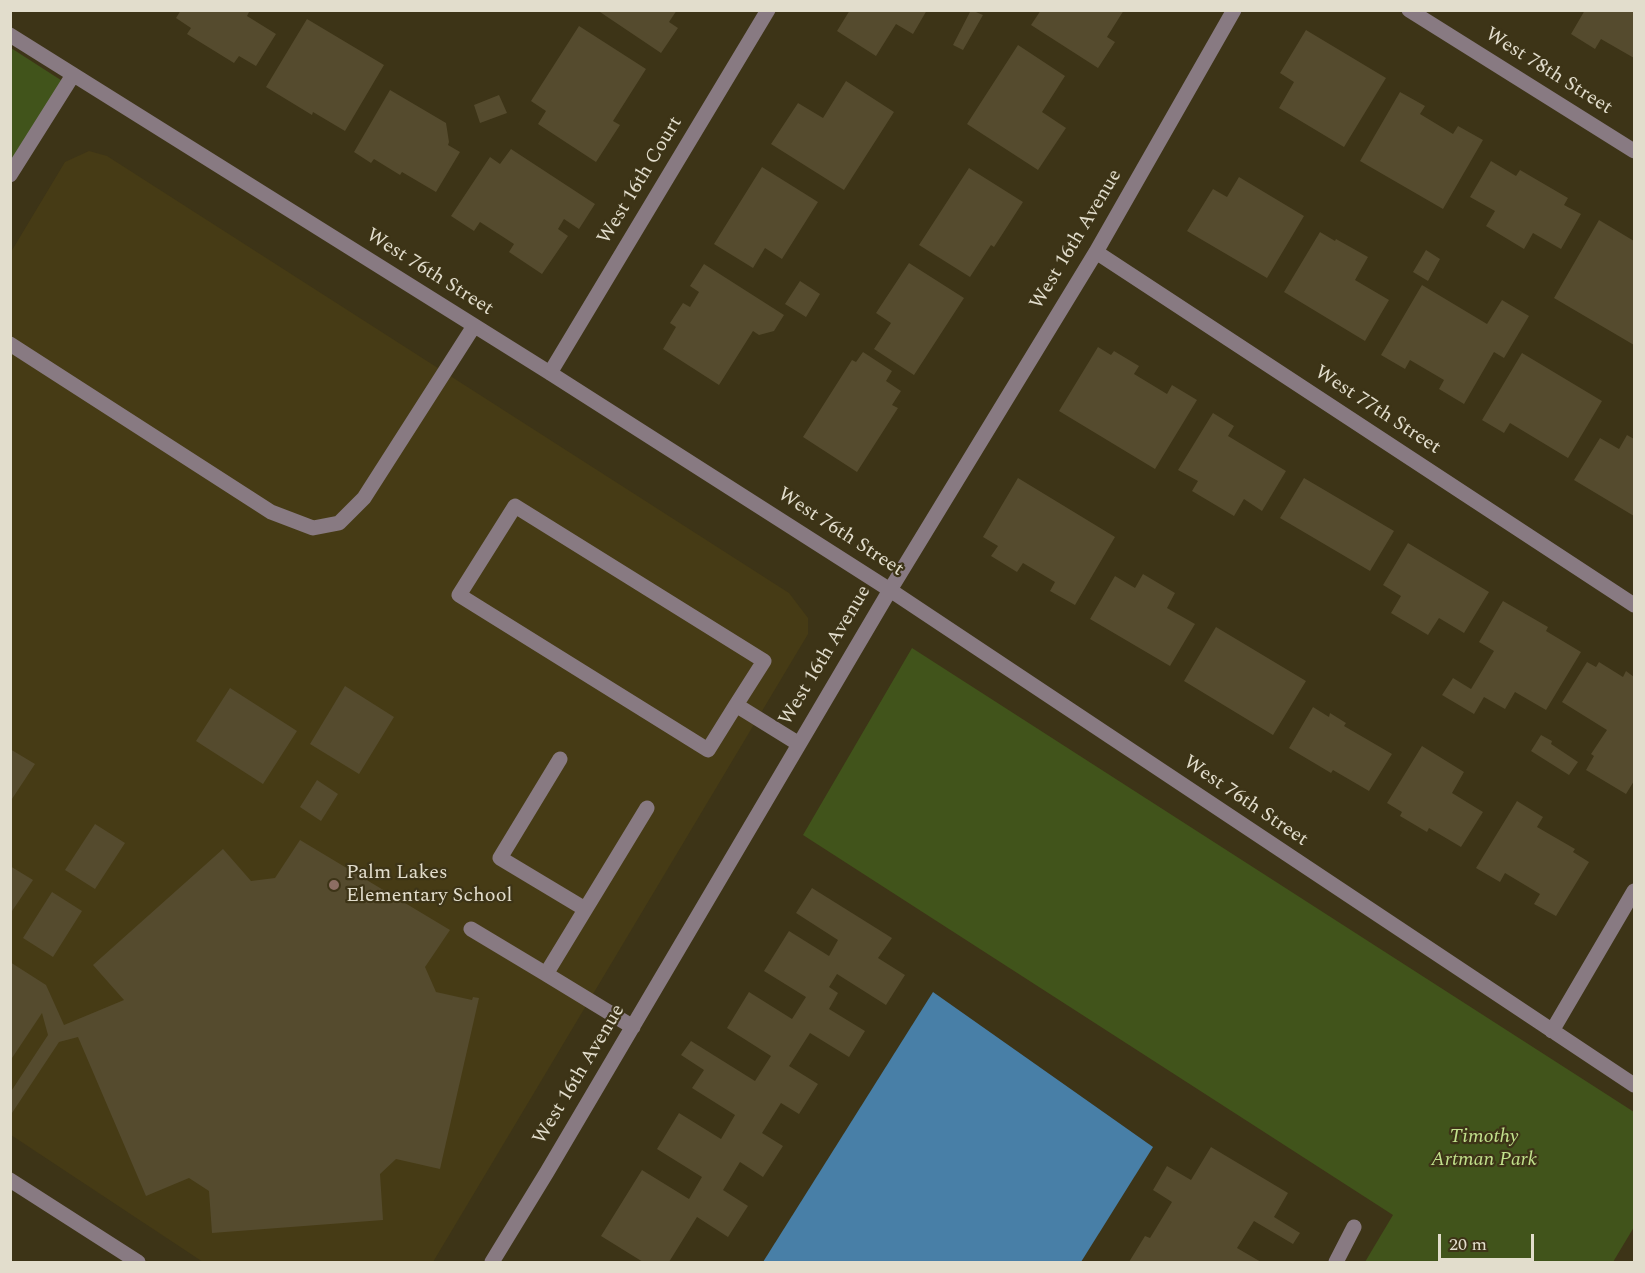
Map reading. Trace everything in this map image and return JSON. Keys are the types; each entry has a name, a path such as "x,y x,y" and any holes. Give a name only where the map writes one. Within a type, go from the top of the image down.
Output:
{"street":[{"name":"West 16th Court","path":"550,373 768,10"},
{"name":"West 16th Avenue","path":"492,1263 890,590 1096,252 1234,10"},
{"name":"West 78th Street","path":"1409,10 1635,151"},
{"name":"West 76th Street","path":"10,35 550,373 890,590 1635,1085"},
{"path":"10,176 73,75"},
{"name":"West 77th Street","path":"1096,252 1635,605"},
{"path":"10,344 271,512 314,528 339,523 364,498 474,326"},
{"path":"515,506 764,661 736,705 708,750 459,595 515,506"},
{"path":"736,705 799,744"},
{"path":"560,759 500,858 585,909"},
{"path":"546,974 647,808"},
{"path":"1552,1031 1635,891"},
{"path":"471,929 633,1027"},
{"path":"10,1180 138,1263"},
{"path":"1335,1263 1354,1227"}],"shaded area":[{"name":"Palm Lakes Elementary School","path":"89,151 107,156 789,593 808,618 808,634 433,1262 203,1262 11,1135 11,252 65,162"}],"green space":[{"path":"11,48 67,84 11,175"},
{"name":"Timothy Artman Park","path":"912,648 1634,1112 1634,1227 1613,1262 1365,1262 1393,1215 803,835"}],"water":[{"path":"933,992 1153,1147 1081,1262 763,1262"}],"building":[{"path":"181,10 250,10 247,16 276,34 256,66 239,56 234,63 187,34 191,28 176,18"},
{"path":"597,10 677,10 669,22 678,28 661,53"},
{"path":"850,10 927,10 913,34 896,24 876,56 837,31"},
{"path":"971,10 983,15 963,50 953,45"},
{"path":"1041,10 1124,10 1107,37 1115,42 1098,68 1031,25"},
{"path":"1585,10 1634,10 1634,58 1601,39 1595,49 1571,34"},
{"path":"307,19 384,65 345,131 313,112 312,115 266,87"},
{"path":"579,26 646,69 613,121 620,125 596,162 538,124 546,111 531,101"},
{"path":"1306,30 1386,78 1344,147 1279,108 1294,82 1280,73"},
{"path":"1018,45 1065,76 1042,112 1066,128 1038,170 967,124"},
{"path":"846,81 894,112 844,190 771,144 798,103 823,118"},
{"path":"390,90 446,123 448,145 460,152 436,192 402,172 400,175 374,159 371,163 354,152"},
{"path":"1400,92 1425,106 1420,114 1453,134 1458,126 1483,140 1443,209 1360,161"},
{"path":"499,95 507,113 480,123 474,105"},
{"path":"511,149 595,204 579,229 564,219 558,229 568,236 542,274 509,252 514,244 480,222 474,231 451,216 490,157 500,164"},
{"path":"1491,161 1516,176 1520,170 1568,198 1564,205 1581,214 1561,249 1533,233 1524,249 1486,226 1495,211 1470,197"},
{"path":"762,167 818,202 782,259 765,248 753,268 714,244"},
{"path":"969,168 1023,202 994,247 991,245 970,277 919,245"},
{"path":"1239,177 1304,216 1267,278 1187,231 1213,189 1227,197"},
{"path":"1599,220 1634,241 1634,345 1554,298"},
{"path":"1320,232 1368,257 1355,280 1389,300 1365,341 1284,292"},
{"path":"1426,250 1440,259 1428,281 1413,272"},
{"path":"909,263 964,298 914,375 874,349 891,323 876,313"},
{"path":"704,264 784,315 774,331 759,335 753,331 719,385 663,349 676,327 670,323 683,303 690,307 699,292 690,286"},
{"path":"800,281 820,294 806,317 785,304"},
{"path":"1422,285 1487,324 1502,300 1529,316 1504,358 1494,352 1464,404 1439,389 1444,380 1410,360 1405,369 1381,355"},
{"path":"1098,347 1111,355 1114,351 1139,366 1134,374 1167,394 1172,385 1197,400 1155,469 1059,411"},
{"path":"863,352 892,371 886,381 901,391 892,405 898,408 857,472 803,437 852,360 856,362"},
{"path":"1522,353 1602,401 1568,458 1510,423 1504,433 1482,420"},
{"path":"1213,413 1234,426 1228,436 1286,471 1262,511 1244,499 1234,516 1192,491 1198,481 1178,470"},
{"path":"1627,435 1634,439 1634,516 1574,480 1600,438 1619,449"},
{"path":"1018,478 1115,537 1075,605 1050,591 1055,582 1023,563 1017,572 991,556 998,546 983,537"},
{"path":"1304,478 1394,531 1370,571 1280,518"},
{"path":"1408,543 1489,592 1464,633 1439,618 1428,635 1391,613 1401,596 1383,585"},
{"path":"1143,574 1175,593 1167,608 1195,624 1170,666 1090,619 1115,576 1135,588"},
{"path":"1503,601 1548,627 1546,631 1581,652 1546,710 1515,692 1505,709 1484,697 1474,714 1442,695 1453,678 1471,689 1494,651 1479,642"},
{"path":"1216,627 1306,681 1273,735 1184,681"},
{"path":"1587,662 1596,667 1599,662 1623,677 1626,671 1634,677 1634,781 1626,794 1586,770 1594,756 1591,754 1607,730 1562,702"},
{"path":"345,686 394,717 359,774 310,744"},
{"path":"230,688 297,731 263,784 196,741"},
{"path":"1313,707 1329,717 1330,713 1346,723 1344,726 1392,754 1369,791 1333,770 1331,773 1289,748"},
{"path":"1541,735 1578,762 1569,775 1531,751"},
{"path":"1422,746 1464,772 1452,793 1483,812 1461,847 1429,828 1427,832 1400,816 1402,812 1387,803"},
{"path":"10,749 35,764 10,802"},
{"path":"317,780 338,794 321,821 300,807"},
{"path":"1517,801 1543,817 1537,827 1575,849 1573,852 1589,862 1556,916 1534,904 1540,894 1505,873 1500,882 1476,868"},
{"path":"95,824 125,843 95,889 65,870"},
{"path":"300,840 450,930 425,967 436,992 472,1000 473,997 479,998 440,1169 396,1159 380,1174 383,1220 212,1233 209,1191 189,1178 146,1196 78,1037 59,1042 10,1116 10,1093 48,1035 42,1013 10,1061 10,962 46,985 64,1025 124,1000 93,965 223,849 251,881 275,878"},
{"path":"10,866 33,880 10,914"},
{"path":"812,888 892,938 878,958 905,975 886,1005 837,974 829,987 838,993 829,1009 865,1031 849,1057 810,1033 789,1066 818,1084 799,1114 781,1103 762,1133 783,1146 763,1177 740,1162 723,1190 748,1206 728,1237 697,1217 669,1262 643,1262 601,1236 642,1170 689,1199 702,1177 657,1149 679,1113 721,1139 735,1115 692,1088 704,1070 681,1055 691,1041 755,1081 771,1056 727,1028 749,992 792,1019 806,997 764,971 789,931 829,956 838,940 796,913"},
{"path":"52,892 82,911 53,957 23,938"},
{"path":"1211,1147 1288,1193 1274,1217 1300,1233 1293,1244 1254,1221 1237,1248 1261,1262 1129,1262 1145,1236 1150,1238 1172,1202 1153,1190 1167,1166 1191,1180"}],"place":[{"name":"Palm Lakes Elementary School","path":"334,885"}]}
